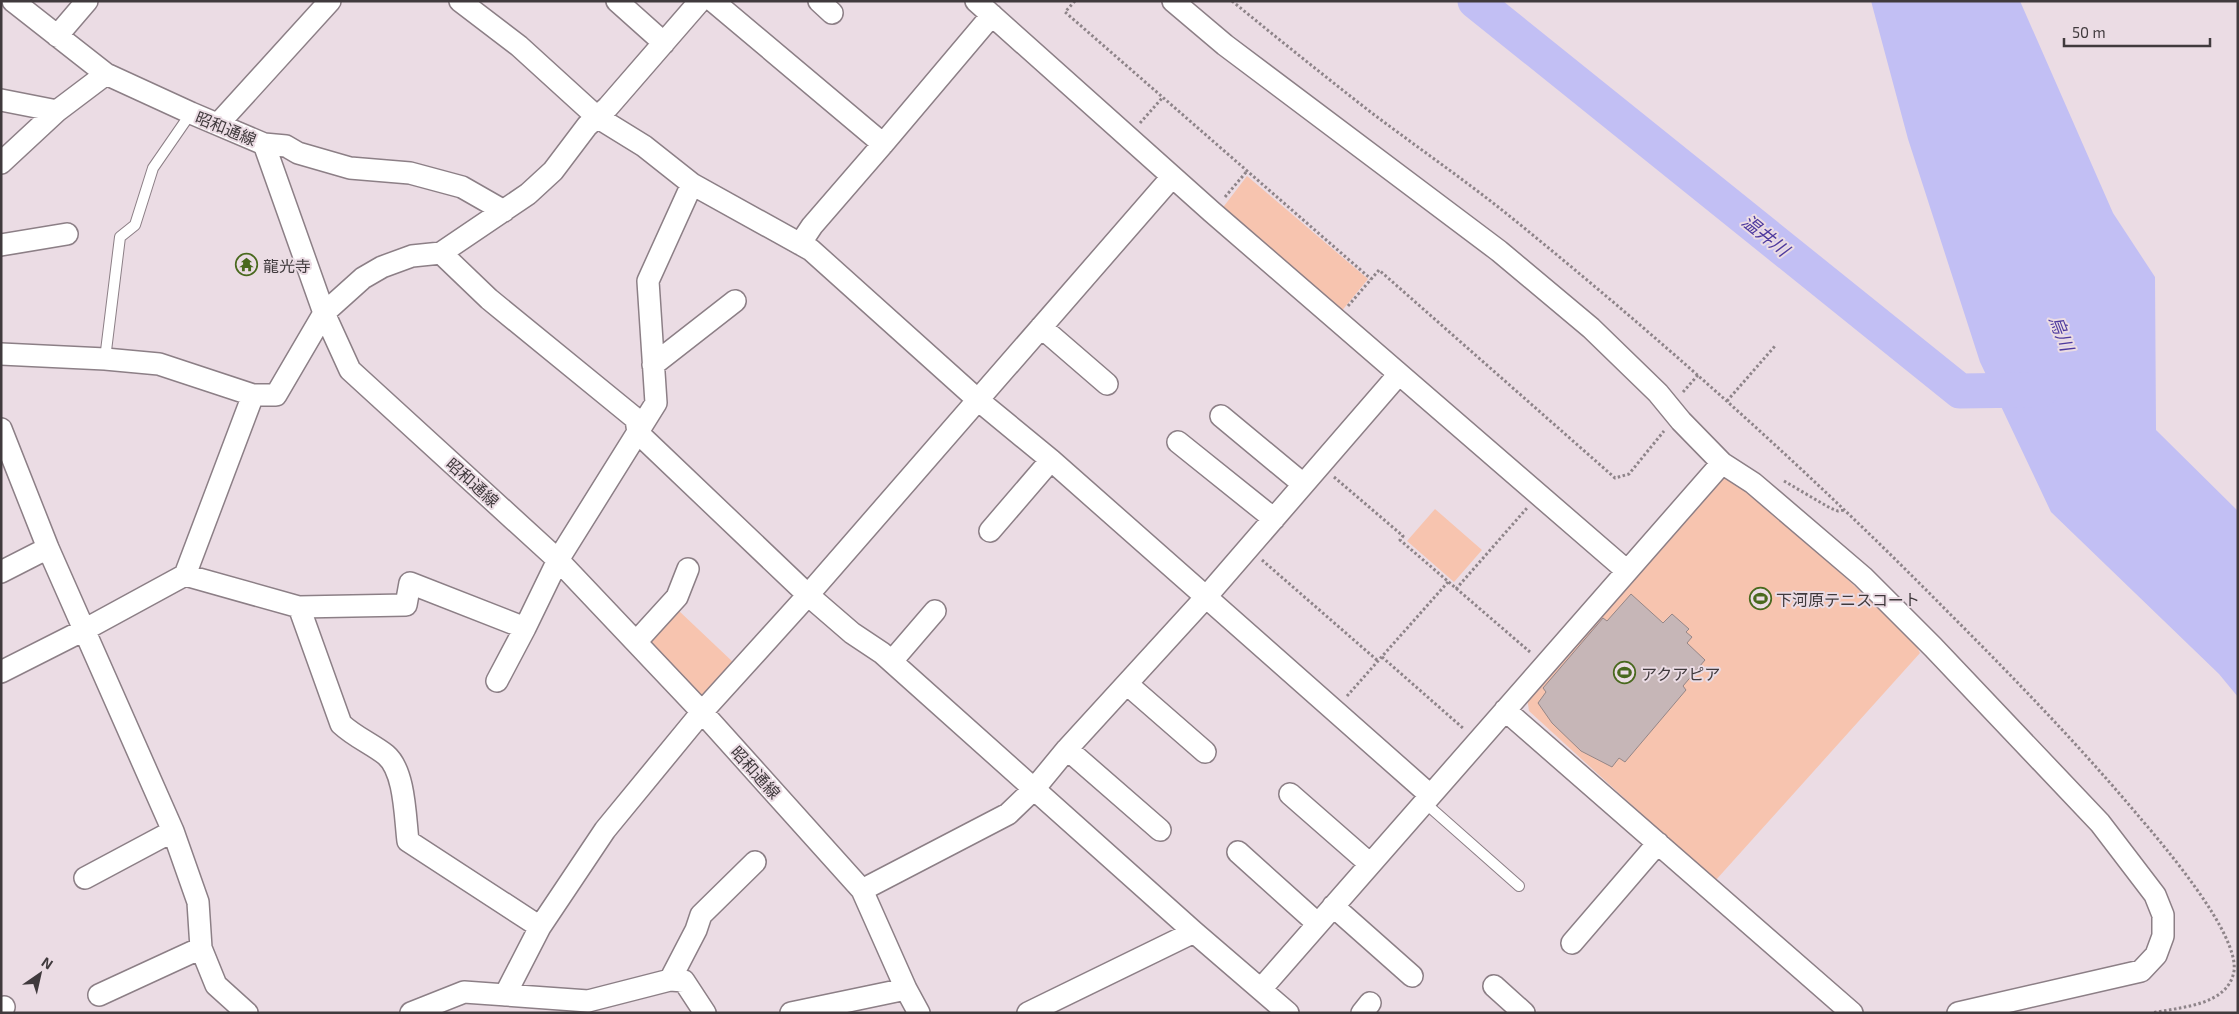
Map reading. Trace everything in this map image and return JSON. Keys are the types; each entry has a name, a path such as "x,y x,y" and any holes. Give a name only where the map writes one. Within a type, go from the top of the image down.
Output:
{"street":[{"name":"昭和通線","path":"13,1 106,74 264,144 324,313 350,370 558,560 702,712 862,890 919,1013"},
{"path":"57,36 88,1"},
{"path":"219,123 330,1"},
{"path":"460,1 518,46 598,117 644,146 692,184 811,250 978,400 1051,460 1206,597 1427,799"},
{"path":"617,1 664,43"},
{"path":"1,354 105,359 159,364 253,395 276,395 324,313 363,278 382,267 412,256 441,253 528,194 553,171 587,126 598,117 700,1"},
{"path":"714,1 884,144"},
{"path":"976,1 1212,212 1628,570"},
{"path":"1173,1 1225,44 1499,251 1591,328 1658,393 1677,407 1722,463 1753,482 1855,571 1926,640 2100,823 2155,895 2163,915 2163,936 2156,955 2141,971 1958,1013"},
{"path":"800,244 812,226 884,144 992,15"},
{"path":"1,163 57,111 106,74"},
{"path":"1,100 57,111"},
{"path":"264,144 286,146 298,153 350,168 410,173 462,187 504,210"},
{"path":"504,996 540,926 605,830 702,712 808,595 1172,177"},
{"path":"497,681 526,628 558,560 656,403 648,281 692,184"},
{"path":"1,246 67,234"},
{"path":"441,253 489,299 636,419 638,433 808,595 852,633 892,661 1194,932 1288,1013"},
{"path":"653,365 735,301"},
{"path":"1042,327 1107,384"},
{"path":"862,890 1008,814 1034,789 1067,749 1206,597 1399,374"},
{"path":"1,672 84,630 185,575 253,395"},
{"path":"1221,416 1303,484"},
{"path":"1,429 48,548 173,831 198,902 200,948 216,985 247,1013"},
{"path":"1178,442 1274,518"},
{"path":"990,532 1051,460"},
{"path":"1261,989 1722,463"},
{"path":"1,572 48,548"},
{"path":"636,642 678,597 688,568"},
{"path":"185,575 299,607 406,605 410,583 526,628"},
{"path":"299,607 341,724 353,736 387,756 398,772 408,841 540,926"},
{"path":"892,661 934,611"},
{"path":"1127,684 1205,752"},
{"path":"1505,710 1852,1013"},
{"path":"1067,749 1160,830"},
{"path":"1290,794 1370,864"},
{"path":"85,878 173,831"},
{"path":"1572,943 1658,843"},
{"path":"1238,852 1318,924"},
{"path":"670,980 696,930 701,915 755,862"},
{"path":"1333,906 1412,976"},
{"path":"1028,1013 1194,932"},
{"path":"99,994 200,948"},
{"path":"411,1013 464,992 588,1001 670,980 684,981 706,1013"},
{"path":"1494,986 1524,1013"},
{"path":"791,1013 906,988"}],"lane":[{"path":"105,359 120,237 135,225 153,168 191,113"},
{"path":"1427,799 1519,886"}],"path":[{"path":"1075,1 1066,12 1371,280"},
{"path":"1128,137 1163,97"},
{"path":"1212,212 1248,171"},
{"path":"1336,320 1379,270 1615,478 1629,474 1698,375"},
{"path":"1727,401 1776,346"},
{"path":"1320,465 1403,536 1400,540 1545,665"},
{"path":"1777,477 1830,508 1838,511 1846,510"},
{"path":"1456,589 1539,495"},
{"path":"1249,548 1378,661"},
{"path":"1344,700 1448,582"},
{"path":"1382,657 1478,741"}],"shaded area":[{"path":"1247,176 1368,279 1340,313 1221,210"},
{"path":"1721,479 1732,479 1749,488 1914,641 1920,653 1715,881 1529,711 1527,697"},
{"path":"1435,509 1482,550 1454,582 1407,541"},
{"path":"678,610 735,664 701,699 648,642"}],"water":[{"name":"烏川","path":"1871,1 2020,1 2113,213 2155,277 2156,430 2238,511 2238,697 2219,674 2051,512 1980,362 1908,139"}],"building":[{"name":"アクアピア","path":"1631,594 1663,623 1672,614 1689,629 1686,632 1692,637 1687,643 1705,660 1683,686 1686,690 1625,762 1619,758 1612,767 1581,751 1552,723 1538,703 1546,692 1543,688 1603,618 1607,621"}],"waterway":[{"name":"温井川","path":"1475,1 1960,391 2041,390"}],"place":[{"name":"龍光寺","path":"247,265"},
{"name":"下河原テニスコート","path":"1760,599"},
{"name":"アクアピア","path":"1625,673"}]}
